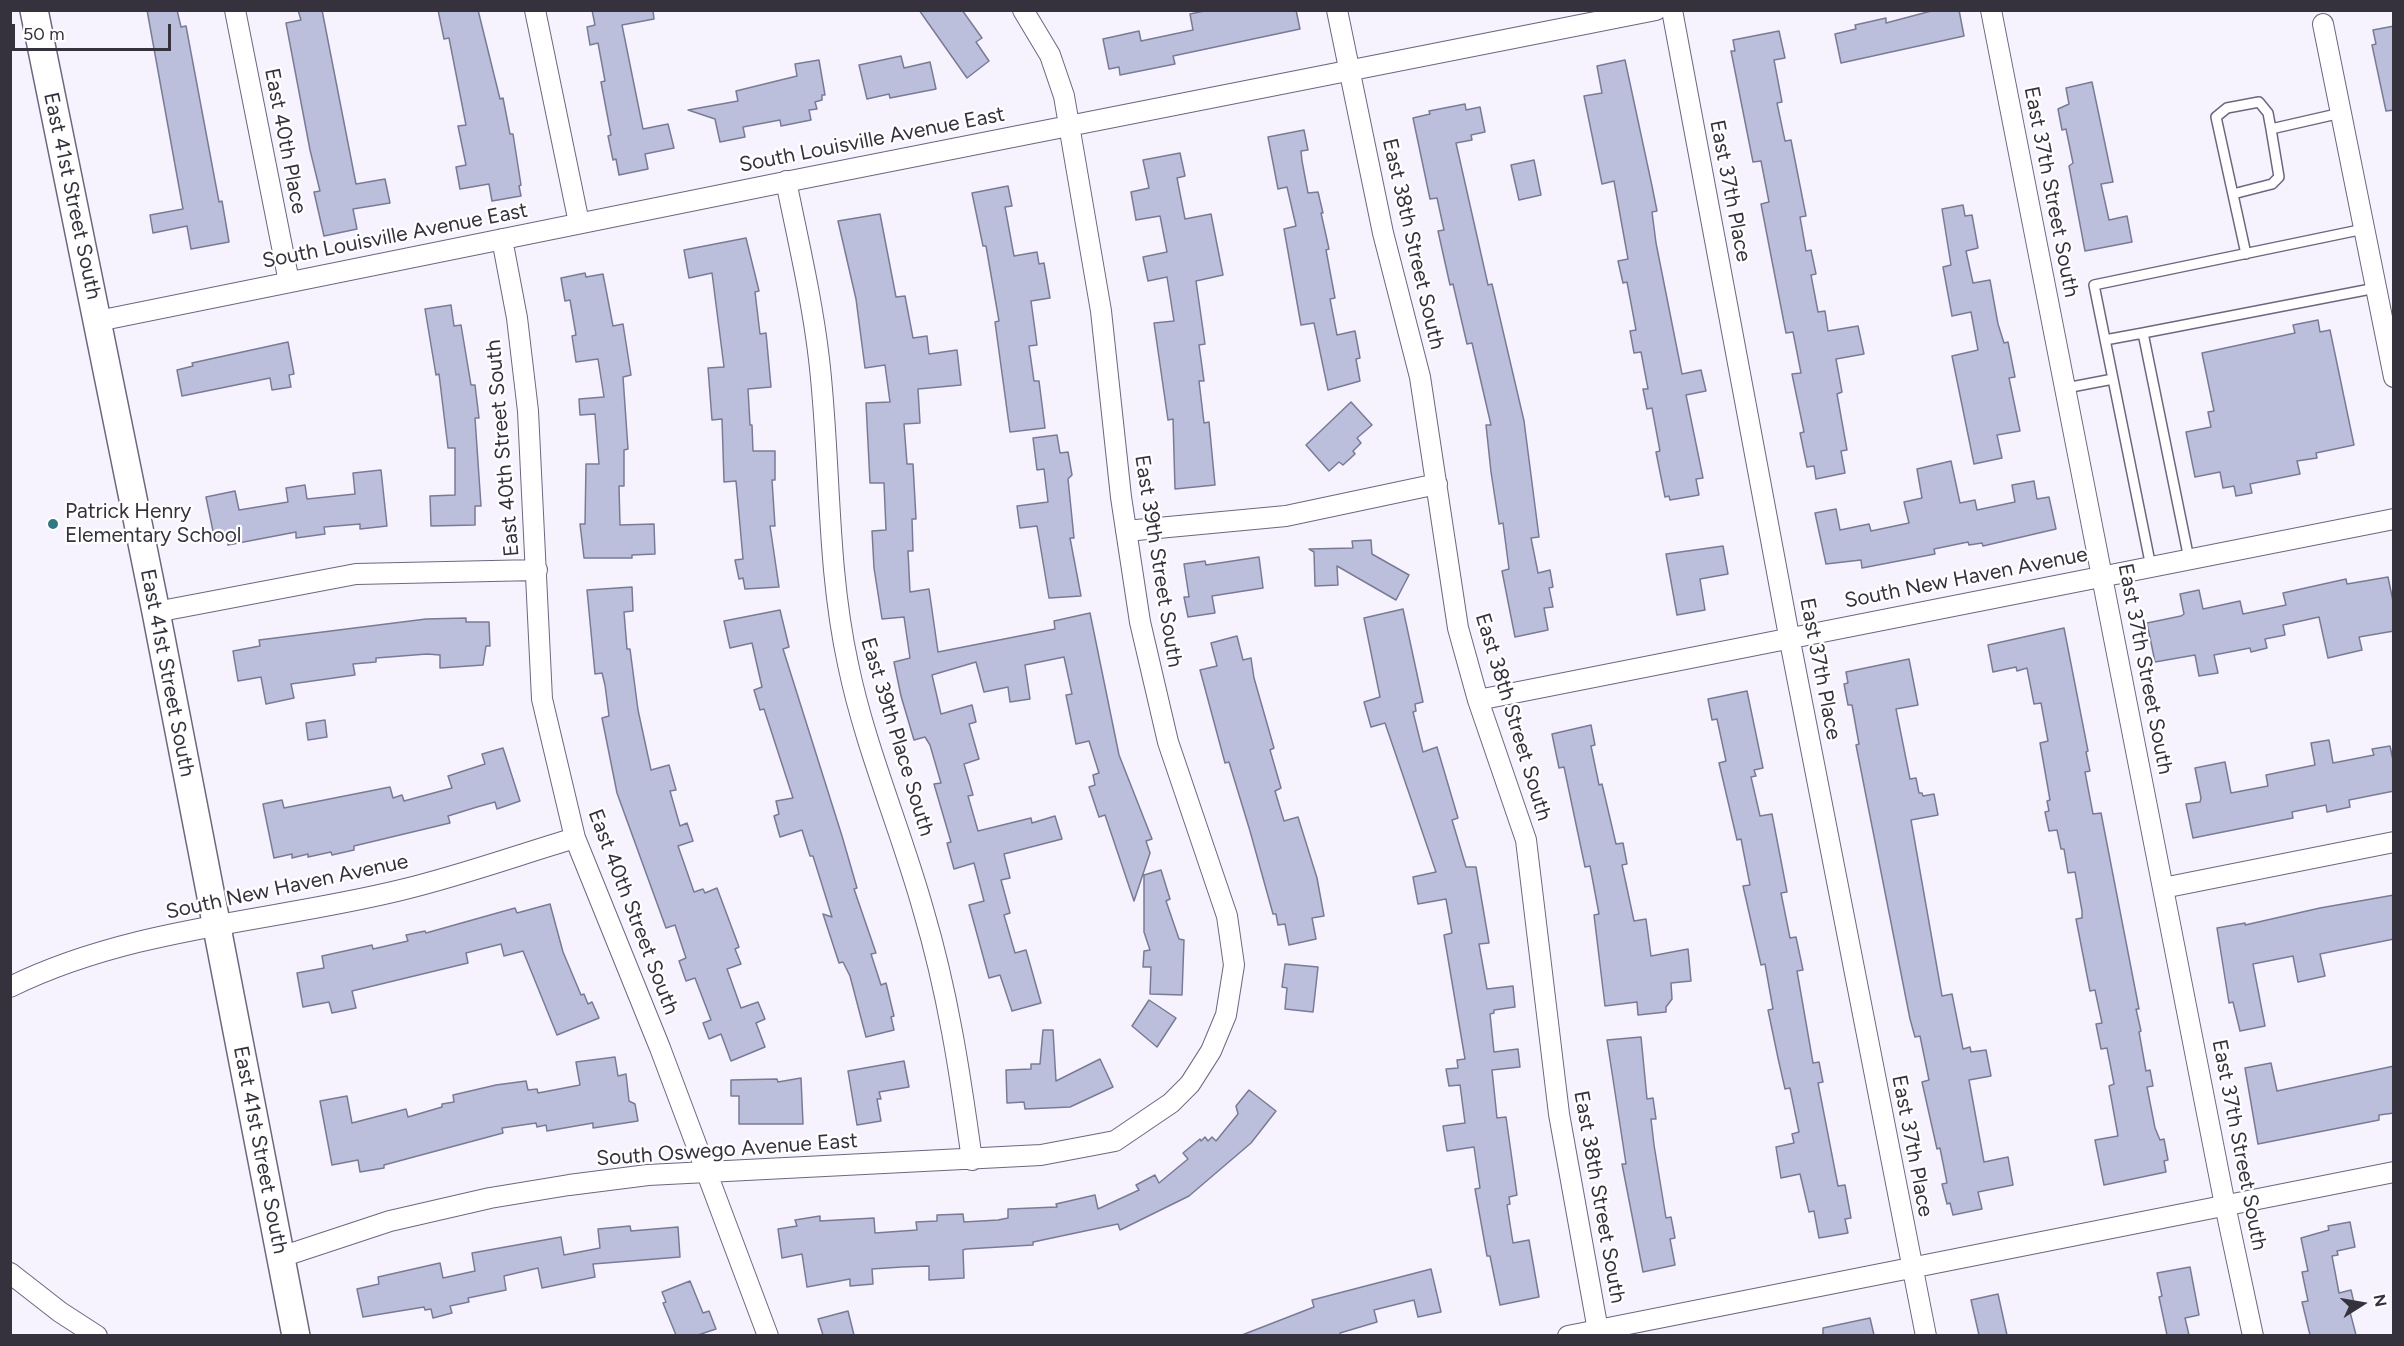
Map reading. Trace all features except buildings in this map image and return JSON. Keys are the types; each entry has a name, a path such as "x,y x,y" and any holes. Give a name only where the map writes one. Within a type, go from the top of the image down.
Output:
{"main road":[{"name":"East 41st Street South","path":"34,10 156,612 296,1335"}],"street":[{"name":"East 40th Place","path":"235,10 289,282"},
{"path":"536,10 579,223"},
{"name":"East 39th Street South","path":"1023,10 1050,55 1058,74 1103,323 1126,531 1140,622 1168,742 1227,916 1234,965 1228,1006 1221,1030 1190,1084 1171,1103"},
{"name":"East 38th Street South","path":"1337,10 1383,233 1420,376 1456,620 1478,700 1526,840 1559,1114 1598,1333"},
{"name":"South Louisville Avenue East","path":"98,321 786,181 1656,10"},
{"name":"East 37th Place","path":"1672,10 1789,636 1926,1335"},
{"name":"East 37th Street South","path":"1991,10 2225,1205 2253,1335"},
{"path":"2323,24 2394,377"},
{"name":"East 39th Place South","path":"786,181 819,359 830,542 838,615 848,667 869,741 906,850 939,968 954,1030 972,1160"},
{"name":"East 40th Street South","path":"502,239 517,318 528,404 542,699 575,838 660,1048 768,1335"},
{"path":"1126,531 1286,516 1437,484"},
{"name":"South New Haven Avenue","path":"1478,700 1789,636 2394,519"},
{"path":"156,612 356,574 537,570"},
{"name":"South New Haven Avenue","path":"10,987 90,955 215,926 402,890 575,838"},
{"path":"2163,888 2394,842"},
{"name":"South Oswego Avenue East","path":"281,1257 390,1221 489,1198 648,1175 706,1174 1041,1155 1115,1141 1171,1103"},
{"path":"1568,1335 1598,1333 1911,1267 2394,1172"},
{"path":"10,1273 60,1312 97,1335"}],"lane":[{"path":"2233,194 2272,184 2279,177 2268,113 2259,102 2227,108 2217,117 2233,194 2246,254"},
{"path":"2271,129 2341,113"},
{"path":"2151,567 2094,285 2364,230"},
{"path":"2105,340 2376,288"},
{"path":"2143,333 2189,560"},
{"path":"2066,388 2113,379"}],"place":[{"name":"Patrick Henry Elementary School","path":"53,524"}]}
